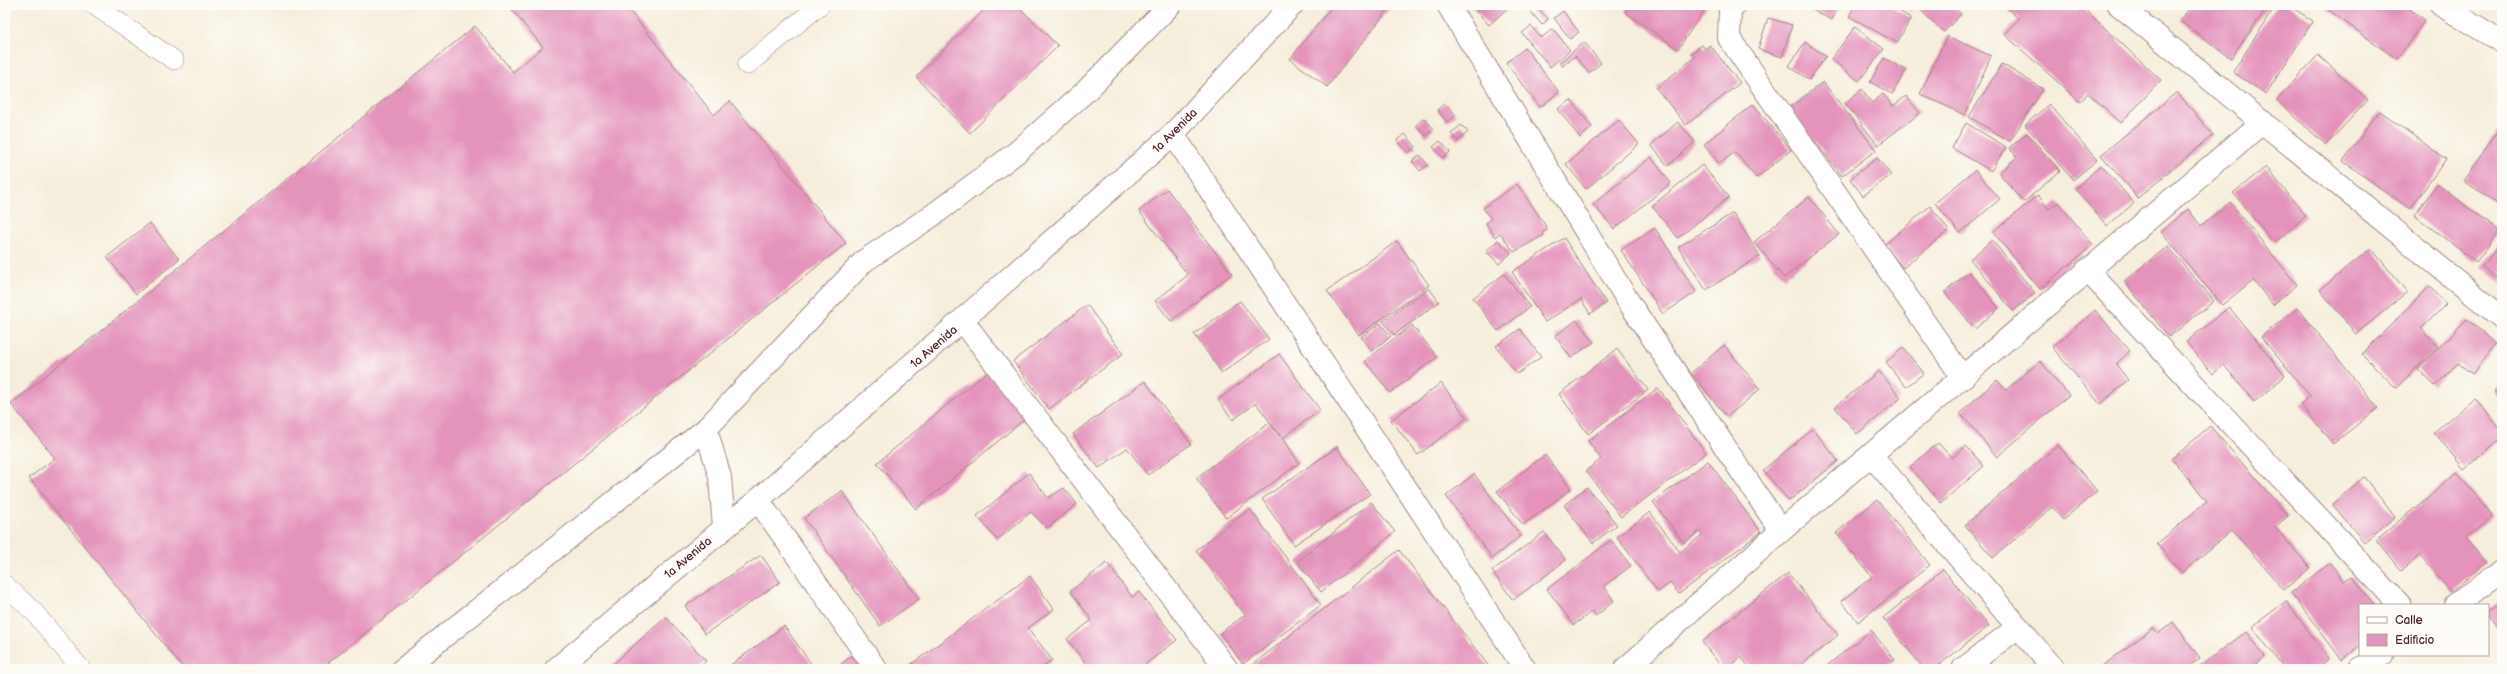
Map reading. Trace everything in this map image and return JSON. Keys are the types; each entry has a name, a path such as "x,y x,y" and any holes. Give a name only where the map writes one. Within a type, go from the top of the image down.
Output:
{"street":[{"path":"403,669 706,429 864,261 933,215 1017,152 1085,92 1170,5"},
{"name":"1a Avenida","path":"556,669 758,500 963,321 1173,134 1292,5"},
{"path":"1448,5 1630,304 1781,531"},
{"path":"1734,5 1730,11 1729,38 1963,378"},
{"path":"2119,5 2502,318"},
{"path":"2441,5 2502,42"},
{"path":"1626,669 1781,531 2263,122"},
{"path":"1173,134 1525,669"},
{"path":"2087,270 2399,604"},
{"path":"963,321 1227,669"},
{"path":"706,429 720,477 724,528"},
{"path":"1871,455 2054,669"},
{"path":"758,500 876,669"},
{"path":"2456,604 2502,571"},
{"path":"1963,669 2018,627"},
{"path":"2360,669 2380,656"}],"lane":[{"path":"94,5 174,60"},
{"path":"746,65 820,5"},
{"path":"5,585 34,612 81,669"}],"building":[{"path":"508,5 625,5 714,115 730,101 846,243 321,669 184,669 29,478 55,458 11,404 475,26 513,72 543,47"},
{"path":"989,5 1017,5 1058,46 970,133 916,77"},
{"path":"1333,5 1392,5 1327,87 1290,59"},
{"path":"1471,5 1511,5 1489,25"},
{"path":"1525,5 1535,5 1548,19 1542,25"},
{"path":"1629,5 1708,5 1678,49 1625,12"},
{"path":"1810,5 1839,6 1832,20 1809,8"},
{"path":"1855,5 1889,5 1911,18 1897,43 1849,16"},
{"path":"1901,5 1914,5 1911,11"},
{"path":"1921,5 1951,5 1961,14 1944,32 1918,8"},
{"path":"2003,5 2068,5 2075,11 2080,5 2161,80 2121,123 2088,93 2080,102 2004,34 2019,19"},
{"path":"2192,5 2269,5 2231,58 2180,21"},
{"path":"2276,5 2288,5 2313,21 2266,94 2233,72"},
{"path":"2330,5 2404,5 2425,20 2397,59 2327,9"},
{"path":"1563,11 1579,32 1570,39 1554,18"},
{"path":"1768,18 1792,25 1782,57 1758,49"},
{"path":"1531,26 1541,38 1553,29 1570,50 1550,67 1522,33"},
{"path":"1855,27 1884,49 1859,81 1831,59"},
{"path":"1947,36 1991,56 1965,115 1920,94"},
{"path":"1584,42 1601,63 1589,73 1575,56 1562,66 1559,63"},
{"path":"1805,42 1826,56 1809,80 1789,66"},
{"path":"1702,45 1705,49 1710,45 1740,83 1686,125 1656,88 1695,57 1691,53"},
{"path":"1525,48 1559,92 1540,107 1506,63"},
{"path":"2318,55 2368,100 2326,145 2277,100"},
{"path":"1884,58 1906,70 1892,94 1870,82"},
{"path":"2002,64 2043,89 2010,141 1969,117"},
{"path":"1823,82 1876,150 1842,176 1789,108"},
{"path":"1862,89 1872,103 1883,94 1893,106 1906,96 1920,113 1878,145 1845,103"},
{"path":"2177,92 2213,135 2138,198 2101,155"},
{"path":"1571,100 1592,127 1580,138 1558,109"},
{"path":"1445,103 1456,115 1447,122 1437,110"},
{"path":"1753,104 1791,150 1756,178 1735,152 1719,164 1704,144"},
{"path":"2049,104 2097,160 2073,180 2025,125"},
{"path":"2379,111 2446,159 2410,209 2343,161"},
{"path":"1424,118 1434,129 1426,136 1416,125"},
{"path":"1619,120 1639,144 1586,189 1566,164"},
{"path":"1678,122 1695,142 1668,166 1651,145"},
{"path":"1966,123 2006,147 1991,171 1952,148"},
{"path":"1461,125 1468,132 1458,141 1451,134"},
{"path":"2498,130 2502,133 2502,207 2464,181"},
{"path":"2027,133 2060,171 2024,202 1999,173 2017,157 2009,148"},
{"path":"1405,134 1416,147 1408,153 1397,140"},
{"path":"1440,141 1450,152 1443,158 1433,147"},
{"path":"1420,155 1428,165 1420,171 1412,161"},
{"path":"1651,157 1671,183 1614,229 1593,204"},
{"path":"1877,158 1891,175 1863,196 1850,179"},
{"path":"1702,165 1729,197 1678,238 1652,206"},
{"path":"2101,165 2134,203 2107,226 2075,189"},
{"path":"2266,167 2306,216 2274,243 2233,193"},
{"path":"1975,170 2000,199 1960,233 1935,203"},
{"path":"1517,184 1548,229 1543,232 1544,235 1514,252 1500,233 1495,237 1486,223 1491,219 1483,208"},
{"path":"2437,184 2499,231 2476,262 2414,215"},
{"path":"1167,189 1232,274 1171,321 1155,301 1188,275 1139,211"},
{"path":"2038,195 2049,209 2058,202 2093,245 2040,289 1993,232"},
{"path":"1809,197 1839,234 1784,278 1754,242"},
{"path":"2230,202 2297,285 2273,305 2253,280 2222,305 2161,232 2188,209 2201,226"},
{"path":"1930,206 1949,230 1903,268 1884,245"},
{"path":"1733,213 1760,256 1706,290 1678,247"},
{"path":"150,223 179,259 136,294 107,257"},
{"path":"1655,228 1696,292 1663,314 1621,250"},
{"path":"1564,238 1606,303 1590,314 1581,299 1545,322 1512,272"},
{"path":"1498,240 1511,253 1499,264 1486,251"},
{"path":"1992,240 2035,293 2013,311 1970,259"},
{"path":"1397,241 1429,285 1359,335 1327,291"},
{"path":"2502,241 2502,283 2482,267"},
{"path":"2168,246 2214,301 2169,337 2124,281"},
{"path":"2371,248 2407,292 2356,334 2320,290"},
{"path":"1969,272 1999,308 1975,329 1945,292"},
{"path":"1504,274 1530,307 1498,331 1473,298"},
{"path":"2430,286 2446,304 2421,329 2438,347 2396,388 2362,354"},
{"path":"1429,288 1439,302 1394,335 1383,321"},
{"path":"1240,301 1269,339 1222,373 1194,334"},
{"path":"1087,305 1123,354 1049,409 1013,361"},
{"path":"2229,307 2285,376 2254,402 2224,365 2213,374 2186,342"},
{"path":"2297,308 2378,408 2333,444 2300,404 2310,396 2261,337"},
{"path":"2095,310 2130,351 2116,364 2128,380 2100,404 2052,347"},
{"path":"2467,319 2496,344 2472,374 2458,363 2435,386 2418,369"},
{"path":"1577,320 1594,342 1571,358 1555,336"},
{"path":"1380,323 1391,336 1372,351 1361,337"},
{"path":"1412,325 1437,357 1390,393 1365,361"},
{"path":"1520,329 1541,357 1517,374 1496,346"},
{"path":"1724,345 1760,389 1727,417 1691,373"},
{"path":"1903,348 1924,373 1906,387 1886,362"},
{"path":"1617,349 1648,390 1588,434 1559,394"},
{"path":"1279,354 1320,410 1283,438 1299,463 1226,518 1196,478 1269,423 1281,437 1256,403 1233,420 1218,400"},
{"path":"2040,361 2069,395 1997,457 1960,413 1997,380 2006,390"},
{"path":"1879,371 1901,398 1857,434 1835,407"},
{"path":"987,372 1026,418 916,509 877,463"},
{"path":"1145,381 1191,444 1148,475 1127,448 1099,468 1073,434"},
{"path":"1441,383 1467,418 1418,455 1391,420"},
{"path":"2502,384 2502,401 2494,391"},
{"path":"1658,388 1706,453 1621,517 1586,471 1601,459 1588,441"},
{"path":"2475,398 2502,431 2502,438 2464,469 2434,432"},
{"path":"2210,426 2288,516 2275,527 2310,568 2284,590 2232,530 2182,573 2157,544 2207,501 2172,459"},
{"path":"1813,429 1838,461 1789,501 1763,470"},
{"path":"1938,443 1952,458 1966,446 1984,466 1941,503 1910,467"},
{"path":"2058,445 2097,491 2063,520 2052,507 1993,558 1965,525"},
{"path":"1337,447 1370,494 1294,545 1262,499"},
{"path":"1545,455 1571,489 1523,525 1497,491"},
{"path":"1708,461 1761,532 1679,594 1670,583 1658,592 1617,537 1650,512 1680,552 1702,535 1700,531 1684,543 1653,502"},
{"path":"1029,473 1048,498 1064,488 1077,504 1047,528 1031,512 997,540 977,516"},
{"path":"2457,473 2493,516 2466,538 2486,563 2451,592 2420,555 2401,571 2376,540"},
{"path":"1474,474 1521,536 1492,558 1446,496"},
{"path":"2364,477 2395,517 2364,542 2332,504"},
{"path":"1587,487 1617,525 1593,543 1564,505"},
{"path":"842,491 919,599 880,626 804,518"},
{"path":"1877,500 1930,565 1858,622 1841,601 1872,577 1836,533"},
{"path":"1371,502 1395,532 1321,592 1297,562"},
{"path":"1250,509 1321,605 1243,664 1220,633 1245,615 1196,550"},
{"path":"1544,532 1566,560 1513,600 1492,571"},
{"path":"1611,540 1631,566 1604,586 1614,601 1596,616 1592,611 1574,625 1547,589"},
{"path":"1399,550 1491,669 1247,669"},
{"path":"761,555 780,582 705,634 685,606"},
{"path":"1107,563 1132,597 1139,592 1177,640 1139,669 1090,669 1067,639 1092,620 1070,591"},
{"path":"2330,563 2344,581 2352,576 2373,604 2359,604 2359,647 2342,660 2291,593"},
{"path":"1943,569 1989,626 1934,669 1924,669 1883,618"},
{"path":"1788,573 1838,635 1796,669 1751,669 1741,657 1726,669 1723,669 1702,642"},
{"path":"1030,576 1054,609 1028,628 1052,660 1040,669 905,669"},
{"path":"2502,600 2502,635 2489,616 2489,610"},
{"path":"2286,601 2329,659 2316,669 2285,669 2252,627"},
{"path":"666,617 706,661 697,669 613,669 611,666"},
{"path":"2173,622 2200,658 2186,669 2103,669 2101,667 2153,628 2158,634"},
{"path":"784,626 815,669 725,669"},
{"path":"1871,630 1895,660 1883,669 1823,669"},
{"path":"2246,632 2265,657 2250,669 2196,669"},
{"path":"852,656 861,669 834,669"}]}
